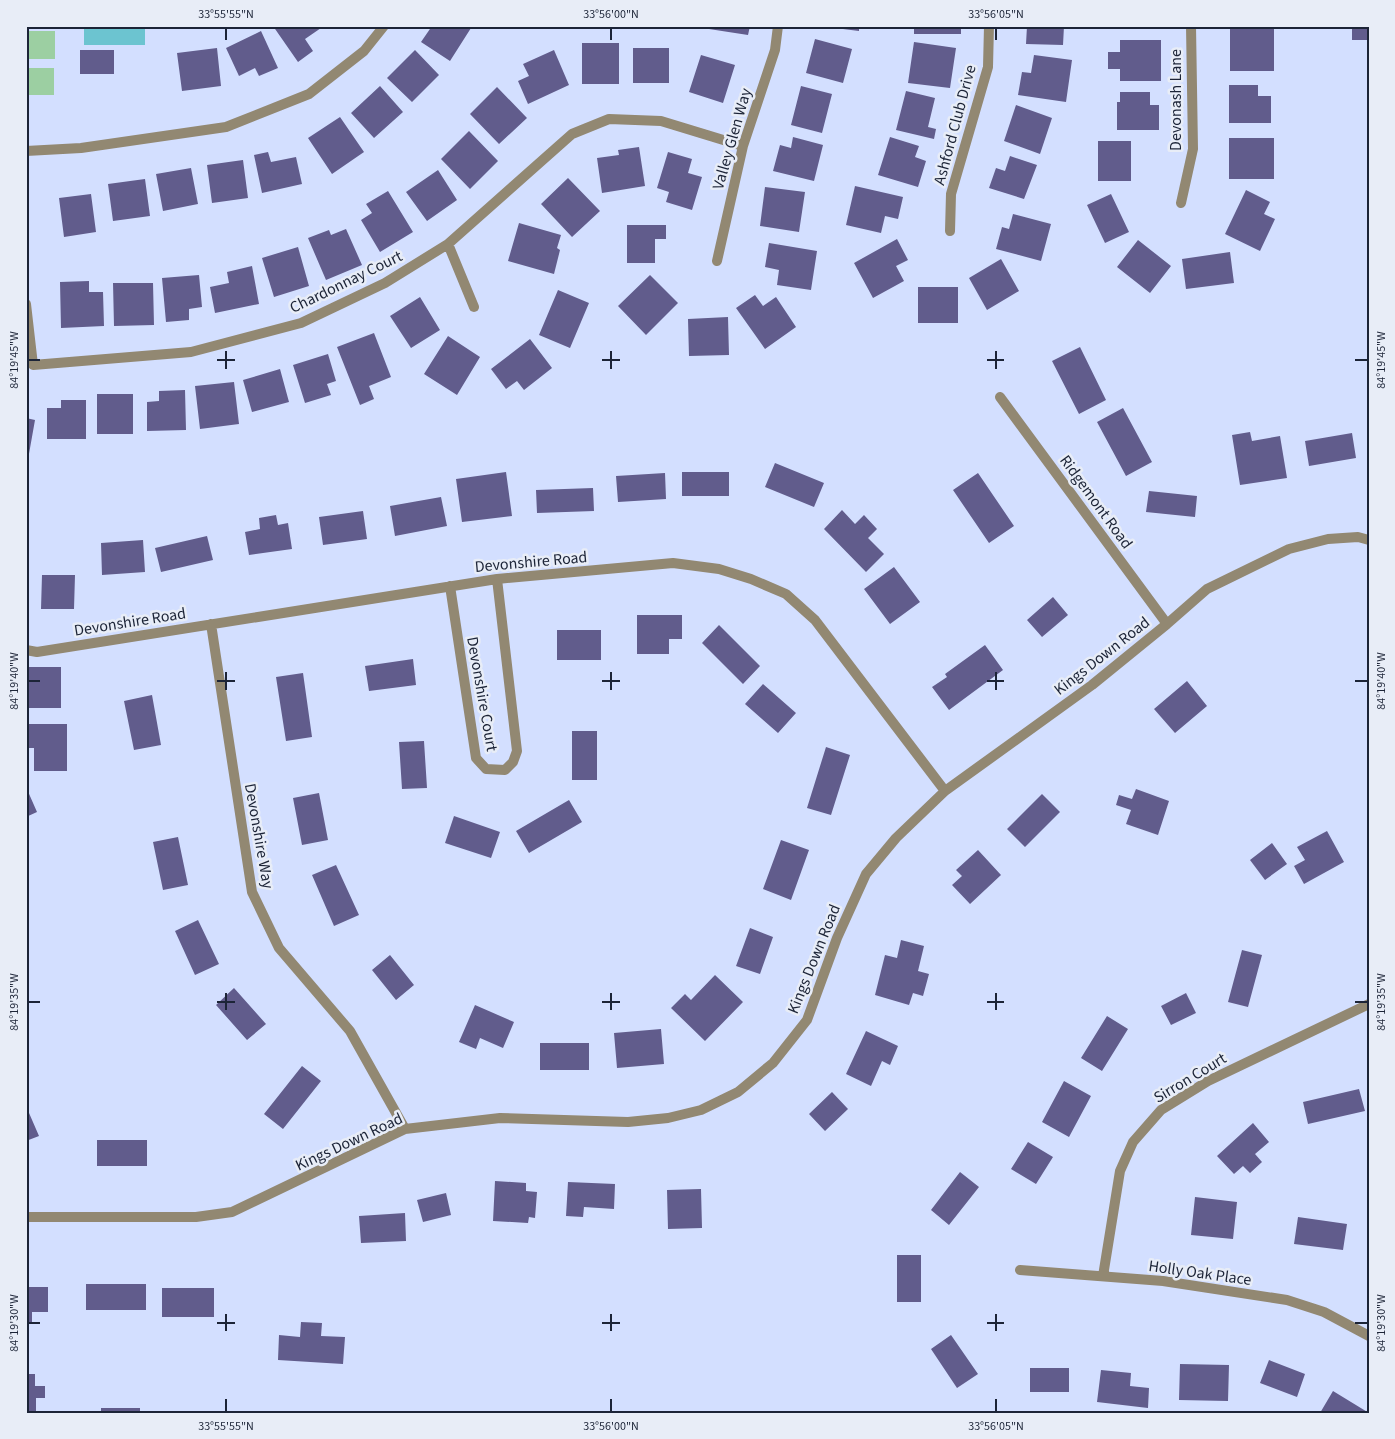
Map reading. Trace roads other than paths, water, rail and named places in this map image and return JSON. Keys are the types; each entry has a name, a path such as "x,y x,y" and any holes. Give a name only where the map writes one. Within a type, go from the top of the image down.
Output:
{"street":[{"path":"26,151 81,148 226,127 310,94 364,51 384,26"},
{"name":"Valley Glen Way","path":"717,261 743,146 774,50 778,26"},
{"name":"Ashford Club Drive","path":"950,231 951,194 988,67 989,26"},
{"name":"Devonash Lane","path":"1181,203 1193,149 1191,26"},
{"name":"Chardonnay Court","path":"26,304 33,365 191,352 301,323 385,283 448,244 572,134 609,118 661,121 743,146"},
{"path":"448,244 474,307"},
{"name":"Ridgemont Road","path":"1000,397 1167,624"},
{"name":"Kings Down Road","path":"26,1217 196,1217 232,1212 405,1129 500,1118 628,1122 668,1118 700,1110 738,1092 773,1063 807,1020 837,938 866,874 896,838 945,791 1092,685 1207,589 1289,549 1328,539 1358,537 1369,540"},
{"name":"Devonshire Road","path":"26,650 37,652 497,579 673,564 719,569 751,579 786,594 815,620 945,791"},
{"name":"Devonshire Court","path":"450,586 476,758 486,769 505,770 513,762 517,752 497,579"},
{"name":"Devonshire Way","path":"211,624 252,892 279,948 350,1031 405,1129"},
{"name":"Sirron Court","path":"1104,1276 1120,1171 1133,1142 1161,1110 1208,1081 1369,1004"},
{"name":"Holly Oak Place","path":"1020,1270 1163,1281 1287,1300 1324,1312 1369,1336"}]}
